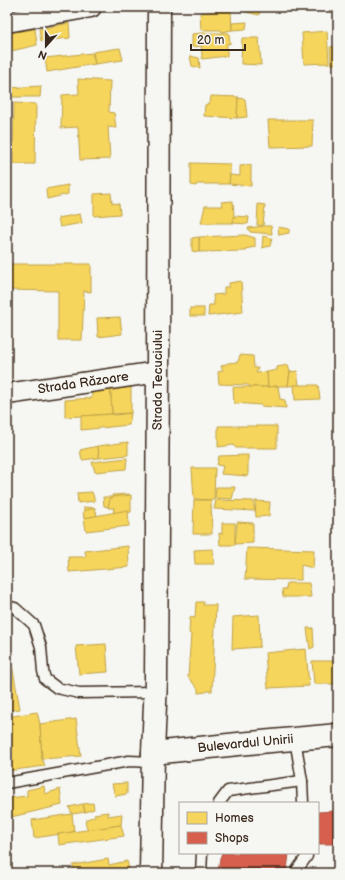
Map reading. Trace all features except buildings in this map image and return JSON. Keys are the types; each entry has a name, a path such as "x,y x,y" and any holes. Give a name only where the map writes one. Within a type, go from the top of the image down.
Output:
{"main road":[{"name":"Strada Tecuciului","path":"151,873 156,692 159,7"},
{"name":"Bulevardul Unirii","path":"153,758 238,744 338,735"}],"street":[{"path":"7,22 90,7"},
{"name":"Strada Răzoare","path":"7,394 158,372"}],"lane":[{"path":"7,606 15,608 34,625 41,647 45,679 57,688 79,693 156,692"},
{"path":"295,739 302,781 303,802"},
{"path":"7,783 153,758"},
{"path":"220,802 228,791 302,781"},
{"path":"201,873 202,854"},
{"path":"295,873 306,854"}]}
